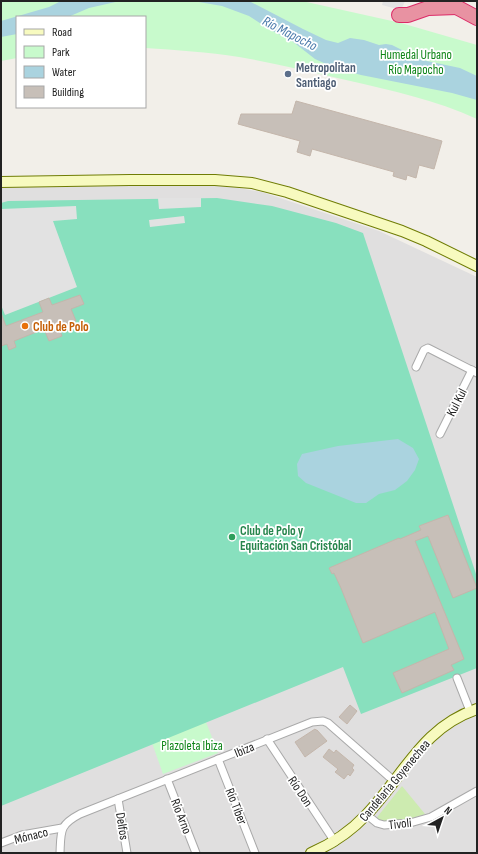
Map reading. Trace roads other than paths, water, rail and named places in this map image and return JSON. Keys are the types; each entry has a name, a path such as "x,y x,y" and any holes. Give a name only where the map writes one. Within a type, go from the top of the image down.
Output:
{"highway":[{"path":"399,15 411,14 428,8 451,4 477,18"}],"main road":[{"path":"1,177 42,180 215,180 264,185 402,231 477,266"},
{"path":"1,182 34,182 42,180"},
{"name":"Candelaria Goyenechea","path":"311,853 335,842 367,815 420,748 434,733 451,721 473,710"}],"street":[{"path":"416,367 424,350 428,348 474,372"},
{"name":"Kul Kul","path":"440,434 474,372"},
{"path":"457,678 473,710"},
{"name":"Ibiza","path":"62,828 68,820 80,814 312,722 323,721 328,723 394,781"},
{"name":"Río Don","path":"267,739 335,842"},
{"name":"Río Tíber","path":"218,759 255,853"},
{"name":"Río Arno","path":"167,779 196,853"},
{"name":"Tivoli","path":"367,815 377,823 384,825 410,823 431,817 477,791"},
{"name":"Delfos","path":"118,798 127,853"},
{"path":"60,853 62,828"},
{"name":"Mónaco","path":"1,843 22,835 62,828"}],"water":[{"path":"61,1 120,1 89,8 70,16 18,16 49,7"},
{"name":"Río Mapocho","path":"193,1 249,1 326,40 338,43 350,38 364,40 379,45 392,45 422,60 460,68 477,76 477,100 452,93 361,75 335,68 315,59 292,41 249,16 222,6"},
{"path":"16,17 16,34 1,37 1,21"},
{"path":"398,439 413,448 419,459 415,470 407,481 395,490 379,494 366,503 356,503 306,483 298,476 297,464 302,454 338,446"}],"place":[{"name":"Metropolitan Santiago","path":"288,74"},
{"name":"Club de Polo","path":"25,326"},
{"name":"Club de Polo y Equitación San Cristóbal","path":"232,537"}],"park label":[{"name":"Humedal Urbano Río Mapocho","path":"416,62"},
{"name":"Plazoleta Ibiza","path":"192,745"}]}
